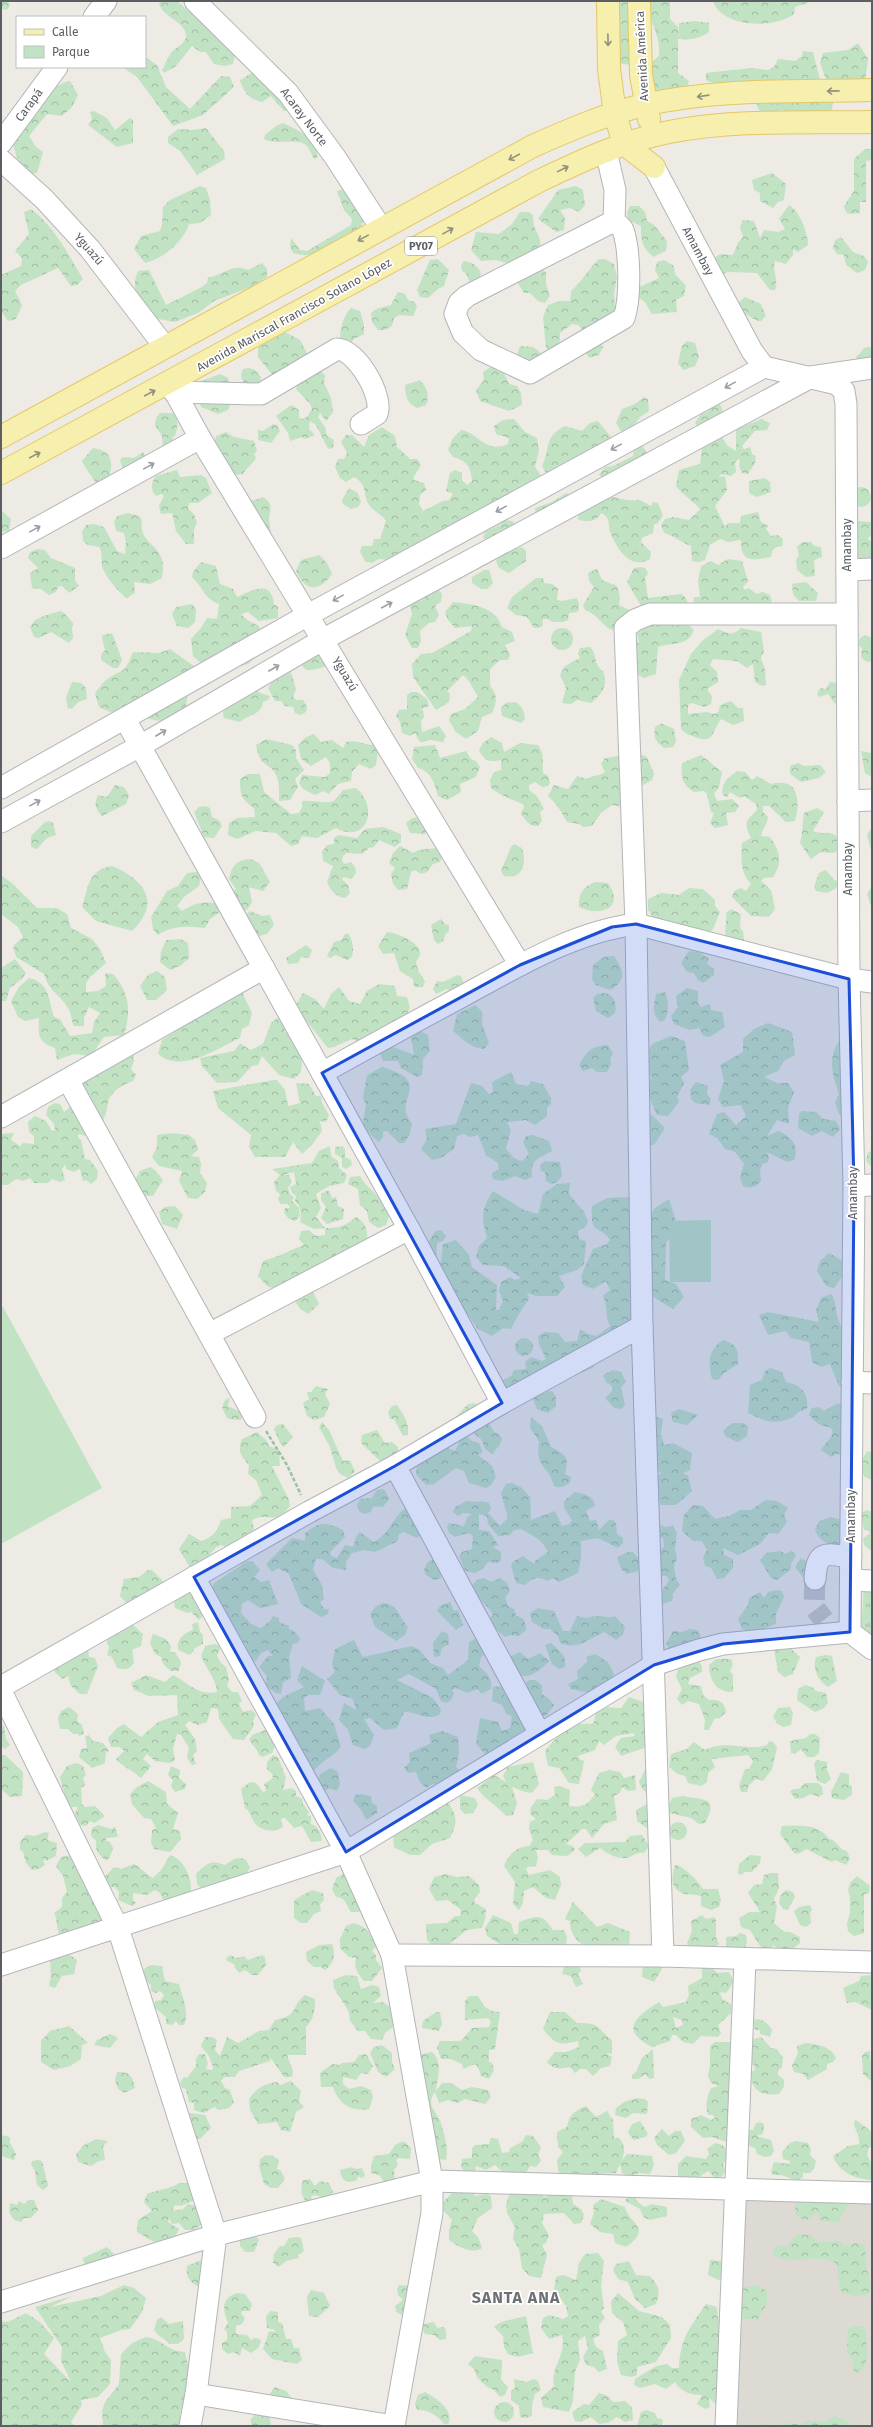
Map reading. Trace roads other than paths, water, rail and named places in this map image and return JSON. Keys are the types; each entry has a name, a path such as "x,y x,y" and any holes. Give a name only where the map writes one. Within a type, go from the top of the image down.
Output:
{"main road":[{"path":"608,1 609,69 615,114 615,148 654,167"},
{"name":"Avenida América","path":"639,1 641,75 645,105 654,136 654,167"},
{"path":"1,437 533,146 589,122 645,105 716,94 872,90"},
{"name":"Avenida Mariscal Francisco Solano López","path":"1,473 172,387 539,181 615,148 669,132 724,126 872,122"}],"street":[{"path":"95,16 106,1"},
{"name":"Acaray Norte","path":"195,1 288,93 382,228"},
{"name":"Carapá","path":"1,143 56,68"},
{"path":"614,221 615,148"},
{"name":"Yguazú","path":"1,160 44,199 90,249 165,347"},
{"name":"Amambay","path":"654,167 752,352 764,367 837,384 844,391 846,404 849,979 863,1185 862,1382 851,1556 851,1580 838,1628"},
{"path":"614,221 623,229 627,257 628,298 624,318 530,373 481,350 463,333 455,314 459,303 466,296 614,221"},
{"path":"172,387 262,394 337,349 343,349 354,357 378,396 380,405 377,414 361,424"},
{"path":"1,788 308,615 764,367"},
{"path":"1,822 140,746 324,639 811,377 872,368"},
{"name":"Yguazú","path":"172,387 200,438 324,639 520,965"},
{"path":"1,548 200,438"},
{"path":"848,570 872,569"},
{"path":"663,1956 642,1326 636,924 624,628 635,620 650,614 847,614"},
{"path":"125,719 409,1229 502,1403"},
{"path":"848,801 872,800"},
{"path":"322,1073 520,965 591,933 636,924 849,979 872,982"},
{"path":"1,1117 264,968"},
{"path":"68,1080 255,1417"},
{"path":"209,1334 409,1229"},
{"path":"1,1687 309,1512 395,1466 502,1403 642,1326"},
{"path":"395,1466 540,1734"},
{"path":"815,1579 816,1566 820,1557 825,1554 851,1556"},
{"path":"194,1577 346,1852 392,1955 432,2181 432,2213 394,2426 196,2394"},
{"path":"851,1580 872,1581"},
{"path":"1,1965 118,1928 346,1852 654,1665 699,1650 723,1644 838,1628 872,1649"},
{"path":"1,1691 118,1928 216,2235 196,2394 190,2426"},
{"path":"392,1955 663,1956 745,1960 872,1962"},
{"path":"726,2426 737,2188 745,1960"},
{"path":"1,2302 216,2235 432,2181 737,2188 872,2193"}],"tunnel":[{"path":"815,1579 814,1607 824,1620"}],"district":[{"name":"SANTA ANA","path":"516,2297"}]}
